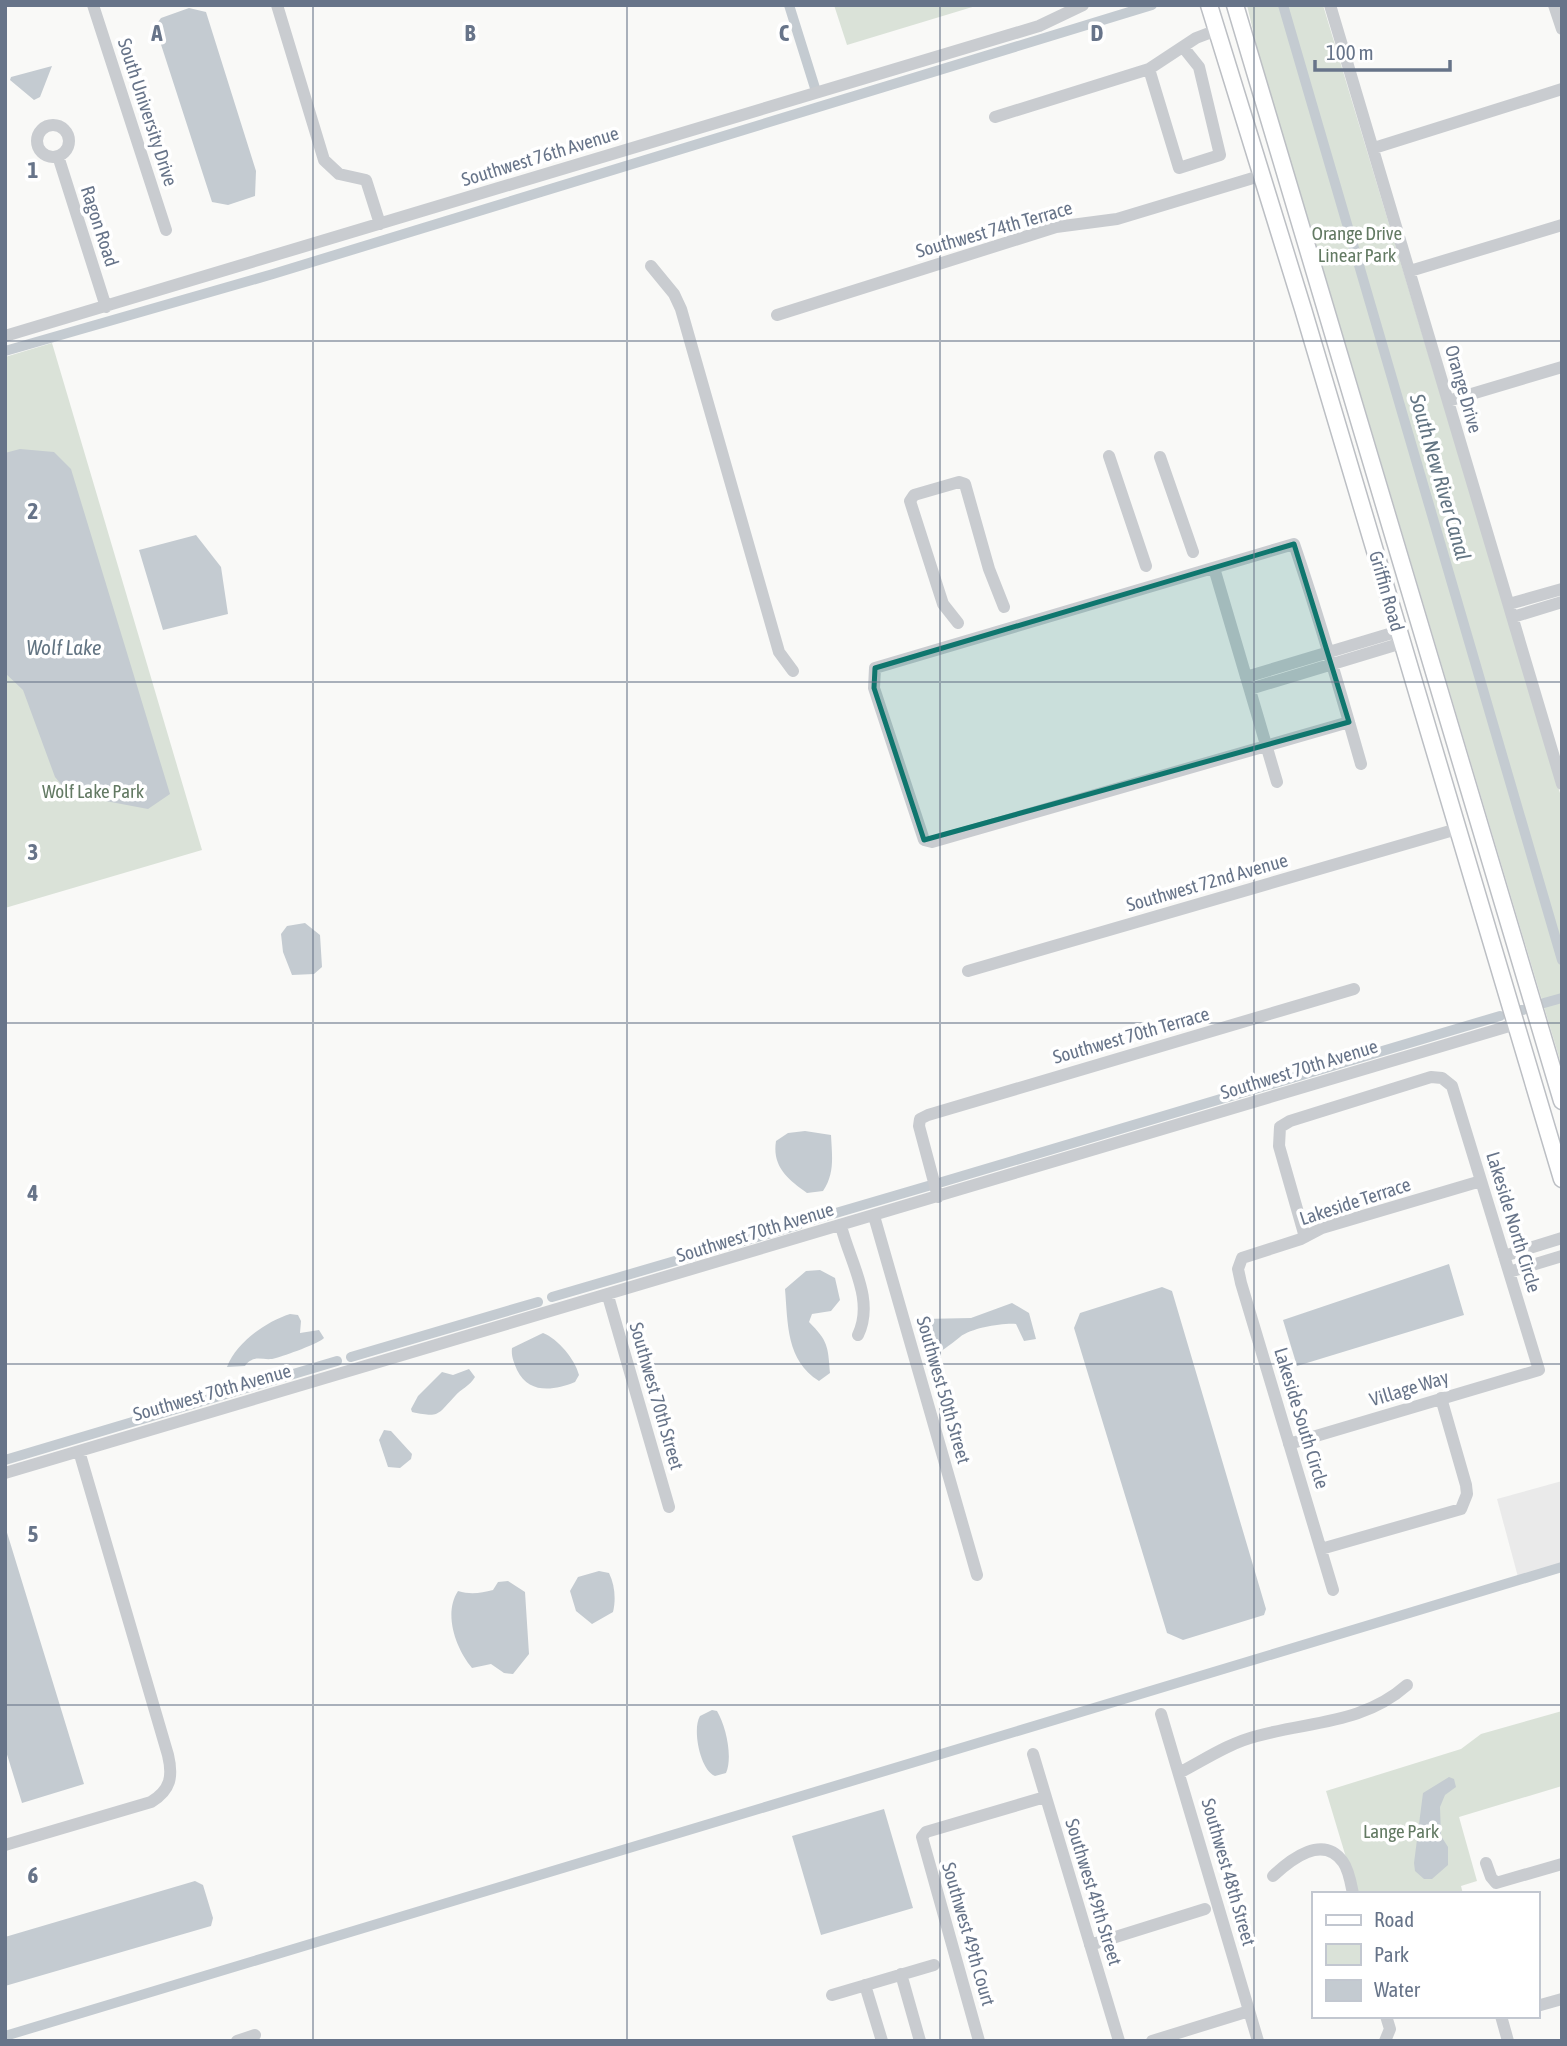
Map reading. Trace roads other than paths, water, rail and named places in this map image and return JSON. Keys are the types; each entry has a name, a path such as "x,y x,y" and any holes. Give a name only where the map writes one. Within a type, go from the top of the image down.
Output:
{"main road":[{"name":"Griffin Road","path":"1209,5 1254,145 1562,1179"},
{"name":"Griffin Road","path":"1235,5 1562,1101"},
{"path":"1254,145 1269,156 1280,156"},
{"path":"1263,175 1275,178 1292,194"},
{"path":"1506,991 1521,1004 1533,1005"},
{"path":"1516,1024 1535,1035 1548,1054"}],"street":[{"name":"South University Drive","path":"93,5 166,230"},
{"path":"277,5 324,160 340,174 366,180 380,225"},
{"name":"Southwest 76th Avenue","path":"5,336 1039,26 1083,5"},
{"name":"Orange Drive","path":"1330,5 1562,784"},
{"path":"1554,5 1562,29"},
{"path":"995,117 1149,69 1183,47 1217,30"},
{"path":"1149,69 1179,168 1220,155 1222,151 1199,67 1183,47"},
{"path":"1374,148 1562,89"},
{"name":"Ragon Road","path":"58,156 106,307"},
{"name":"Southwest 74th Terrace","path":"777,315 1056,227 1117,219 1263,175"},
{"path":"1410,271 1562,225"},
{"path":"652,266 674,294 681,309 779,652 793,671"},
{"path":"1448,401 1562,367"},
{"path":"1109,456 1146,566"},
{"path":"1160,457 1193,552"},
{"path":"958,623 943,604 910,501 914,495 959,482 965,484 989,569 1004,607"},
{"path":"1349,722 932,842 924,840 874,688 875,668 1294,544 1330,658 1349,722 1361,764"},
{"path":"1214,568 1277,782"},
{"path":"1511,610 1562,589"},
{"path":"1511,610 1562,602"},
{"path":"1248,683 1401,637"},
{"name":"Southwest 72nd Avenue","path":"968,971 1457,829"},
{"name":"Southwest 70th Terrace","path":"938,1197 920,1119 1354,989"},
{"name":"Southwest 70th Avenue","path":"5,1473 1516,1024"},
{"name":"Lakeside North Circle","path":"1306,1237 1279,1146 1280,1127 1290,1121 1431,1077 1442,1078 1452,1086 1539,1370"},
{"name":"Lakeside Terrace","path":"1242,1258 1306,1237 1322,1228 1481,1181"},
{"name":"Southwest 50th Street","path":"874,1216 977,1575"},
{"path":"841,1226 866,1305 865,1321 858,1335"},
{"path":"1504,1256 1562,1238"},
{"path":"1509,1272 1562,1256"},
{"name":"Lakeside South Circle","path":"1242,1258 1238,1269 1241,1283 1333,1590"},
{"name":"Southwest 70th Street","path":"608,1296 669,1507"},
{"name":"Village Way","path":"1289,1444 1539,1370"},
{"path":"1321,1549 1461,1509 1467,1494 1466,1485 1441,1398"},
{"path":"5,1845 151,1802 162,1796 170,1783 172,1771 168,1755 79,1451"},
{"path":"1179,1773 1255,1736 1356,1716 1389,1699 1407,1685"},
{"name":"Southwest 48th Street","path":"1161,1714 1258,2041"},
{"name":"Southwest 49th Street","path":"1032,1754 1119,2041"},
{"name":"Southwest 49th Court","path":"979,2041 922,1837 926,1832 1045,1797"},
{"path":"1273,1876 1293,1857 1318,1849 1333,1852 1345,1864 1352,1892"},
{"path":"1486,1863 1490,1877 1496,1883 1562,1864"},
{"path":"1090,1945 1205,1909"},
{"path":"832,1995 934,1965"},
{"path":"901,1975 920,2041"},
{"path":"865,1985 882,2041"},
{"path":"1539,2005 1562,1999"},
{"path":"1152,2041 1249,2011"},
{"path":"1386,2040 1390,2029 1387,2018"},
{"path":"1502,2018 1508,2041"},
{"path":"237,2041 255,2035"}],"water":[{"path":"189,8 206,12 256,171 255,196 228,205 212,202 155,26 161,18"},
{"path":"52,66 40,97 34,100 10,80 11,77"},
{"name":"Wolf Lake","path":"20,449 54,452 71,469 170,794 148,809 79,796 65,789 55,777 23,690 5,673 5,453"},
{"path":"196,535 221,567 228,614 163,630 139,550"},
{"path":"305,923 320,935 322,967 314,974 292,975 283,952 281,934 287,926"},
{"path":"805,1131 831,1135 831,1171 823,1191 807,1193 787,1177 776,1158 776,1141 788,1133"},
{"path":"1449,1264 1464,1315 1297,1366 1283,1320"},
{"path":"820,1270 835,1278 840,1300 831,1311 812,1314 809,1322 820,1334 827,1350 830,1373 819,1381 800,1363 795,1352 788,1328 785,1289 806,1271"},
{"path":"1162,1287 1172,1291 1266,1609 1264,1615 1183,1640 1167,1633 1074,1328 1080,1313"},
{"path":"1012,1303 1029,1313 1036,1339 1024,1341 1016,1324 995,1325 965,1334 927,1358 919,1323 923,1319 971,1318"},
{"path":"290,1314 298,1315 301,1321 300,1333 319,1330 324,1338 280,1357 256,1359 245,1366 227,1367 237,1350 252,1335 271,1322"},
{"path":"543,1333 570,1356 579,1375 575,1382 542,1388 535,1387 522,1378 514,1362 512,1348"},
{"path":"469,1369 475,1377 473,1380 441,1411 433,1415 412,1412 418,1396 442,1372 453,1375"},
{"path":"384,1430 391,1431 412,1454 411,1459 400,1468 388,1467 379,1440"},
{"path":"5,1526 84,1784 22,1803 5,1748"},
{"path":"599,1571 609,1573 614,1592 614,1607 613,1612 592,1624 576,1611 570,1591 578,1577"},
{"path":"508,1581 525,1592 529,1654 513,1674 504,1673 491,1664 472,1668 453,1631 454,1600 458,1591 484,1592 493,1590 498,1582"},
{"path":"712,1710 717,1711 720,1717 729,1750 726,1773 715,1776 705,1766 697,1739 700,1716"},
{"path":"1449,1777 1454,1779 1456,1787 1445,1795 1440,1807 1441,1836 1448,1847 1448,1865 1432,1879 1424,1879 1415,1871 1414,1863 1423,1793"},
{"path":"884,1809 913,1908 821,1935 792,1836"},
{"path":"195,1881 203,1885 213,1918 211,1926 5,1986 5,1937"}],"waterway":[{"path":"789,5 815,88"},
{"path":"5,351 273,274 1152,5"},
{"name":"South New River Canal","path":"1283,5 1562,960"},
{"path":"1544,1003 1562,998"},
{"path":"942,1182 1500,1016"},
{"path":"812,1220 928,1186"},
{"path":"552,1297 798,1225"},
{"path":"351,1357 538,1302"},
{"path":"5,1460 337,1361"},
{"path":"5,2036 1562,1567"}],"park label":[{"name":"Orange Drive Linear Park","path":"1357,244"},
{"name":"Wolf Lake Park","path":"93,791"},
{"name":"Lange Park","path":"1401,1831"}]}
